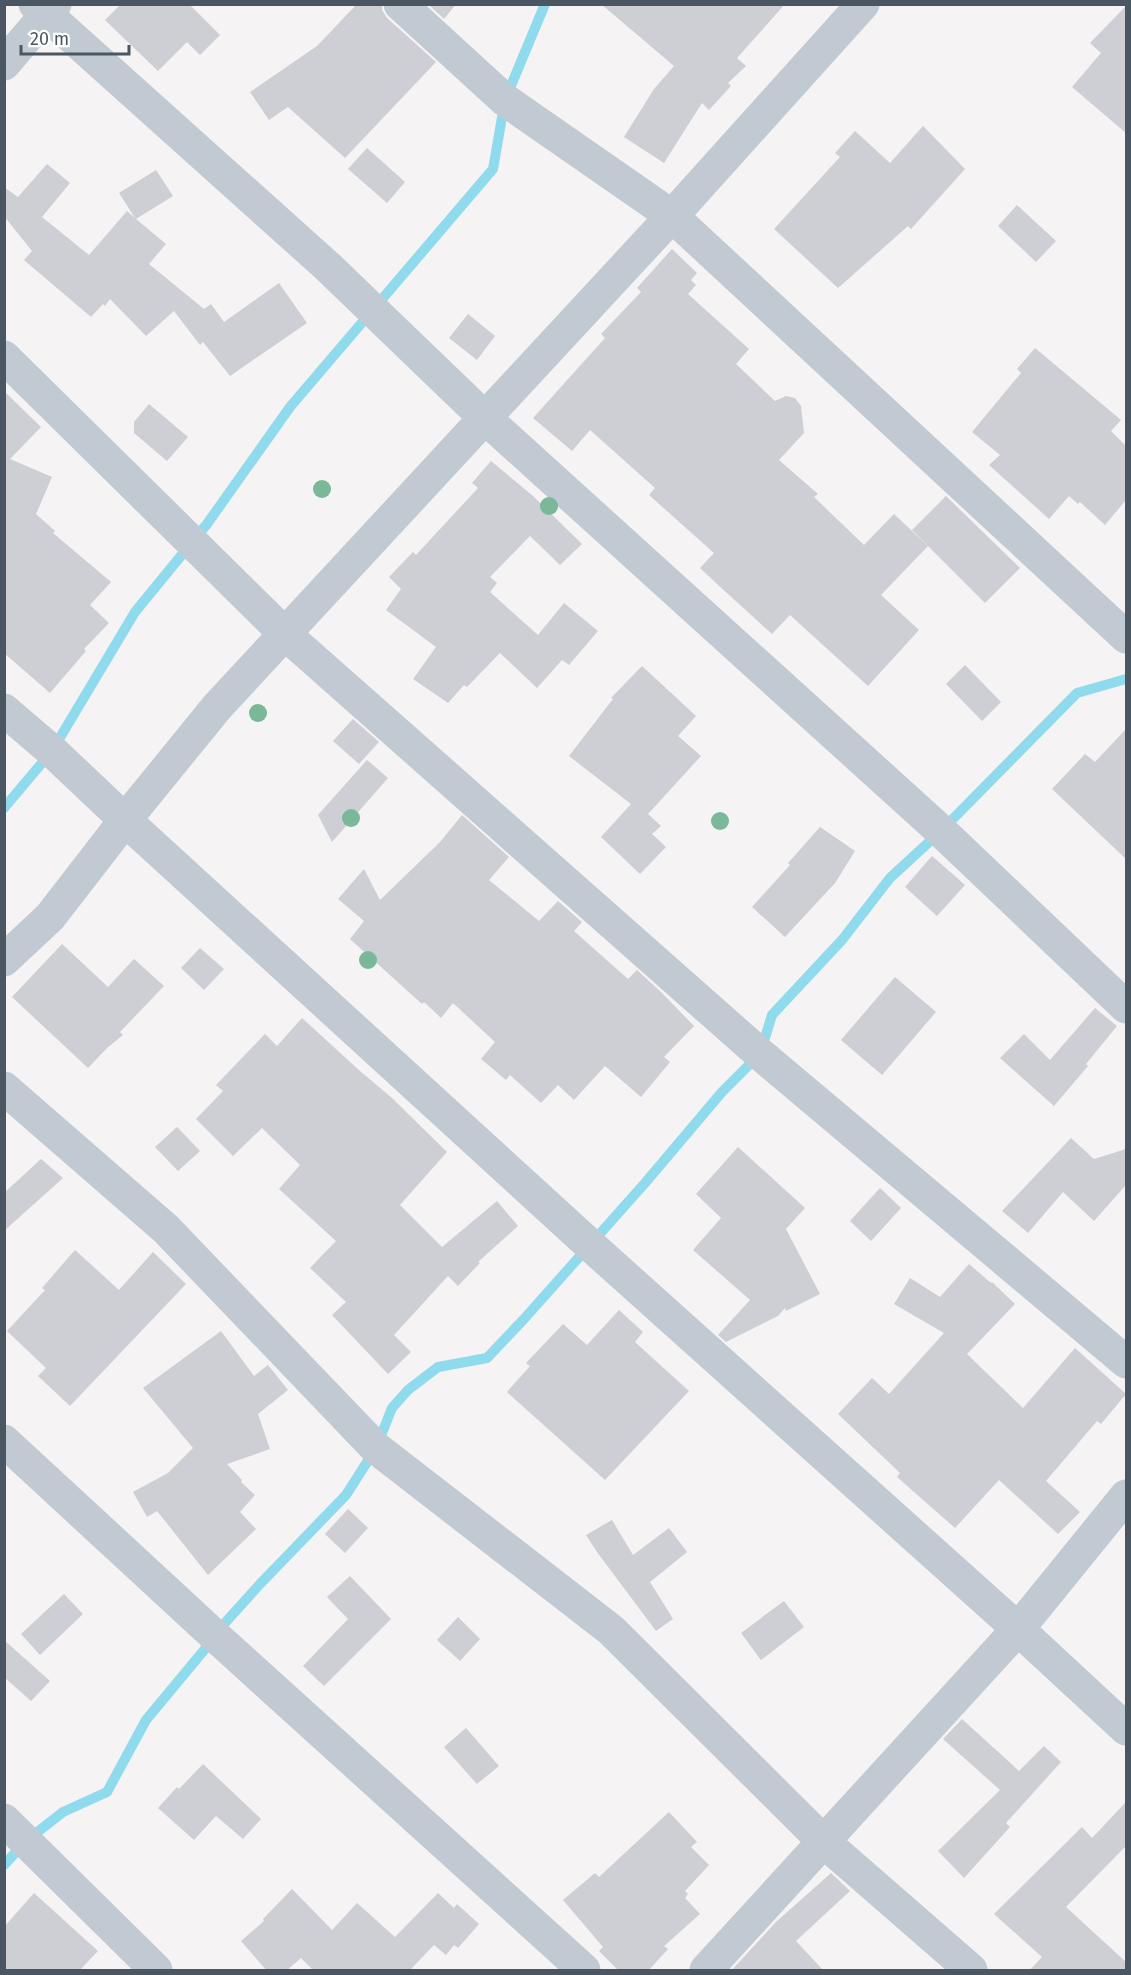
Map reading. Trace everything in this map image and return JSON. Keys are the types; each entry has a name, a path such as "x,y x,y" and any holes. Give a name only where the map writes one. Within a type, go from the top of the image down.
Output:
{"street":[{"path":"400,4 505,100 672,216 1126,637"},
{"path":"4,960 50,917 217,707 672,216 864,4"},
{"path":"4,64 45,8 327,266 485,418 941,831 1126,1007"},
{"path":"4,357 285,634 760,1054 1126,1362"},
{"path":"4,710 52,751 599,1253 1018,1629 1126,1729"},
{"path":"4,1088 166,1229 376,1448 611,1630 824,1842 971,1971"},
{"path":"4,1441 584,1971"},
{"path":"706,1971 1018,1629 1126,1496"},
{"path":"4,1820 156,1971"}],"building":[{"path":"121,4 189,4 220,35 200,55 187,42 158,71 105,20"},
{"path":"357,4 382,4 382,10 387,18 436,62 345,158 288,107 269,120 250,92 317,46"},
{"path":"428,4 456,4 444,19"},
{"path":"601,4 785,4 737,58 746,66 728,83 731,86 709,110 702,103 664,163 624,137 654,89 674,66"},
{"path":"1126,6 1126,133 1072,87 1101,53 1090,43"},
{"path":"923,126 965,169 911,229 908,226 838,288 774,229 840,157 835,153 855,131 890,163"},
{"path":"367,148 405,182 387,203 348,169"},
{"path":"47,164 70,183 42,217 89,255 127,211 135,218 119,193 156,170 173,196 136,219 166,244 149,264 204,309 211,304 224,322 279,283 307,323 230,376 203,342 200,345 174,311 146,336 110,299 91,317 24,260 32,251 4,216 4,187 18,197"},
{"path":"1017,205 1056,241 1036,262 998,226"},
{"path":"672,249 697,273 691,280 696,285 688,294 749,349 736,364 775,401 786,396 795,398 801,406 804,433 779,460 818,494 814,497 864,545 894,514 928,546 881,595 919,630 868,686 790,615 772,634 717,584 700,568 714,553 649,495 655,488 590,430 572,451 533,418 605,338 601,334 641,292 637,288"},
{"path":"468,314 495,336 477,360 449,338"},
{"path":"1035,348 1121,420 1111,431 1126,446 1126,500 1105,525 1080,502 1078,504 1069,496 1049,519 989,465 1000,455 972,432 1021,373 1017,369"},
{"path":"4,391 41,427 10,459 52,477 36,514 55,531 53,533 111,582 90,605 109,623 84,649 86,651 50,693 4,653"},
{"path":"149,404 188,437 167,461 134,433 134,422"},
{"path":"491,461 533,496 582,544 560,565 530,536 490,577 497,583 490,592 538,635 564,603 598,631 569,665 562,660 537,688 500,653 467,687 464,685 448,703 413,679 436,647 386,610 401,589 389,577 413,552 416,555 478,488 472,483"},
{"path":"946,496 1020,568 985,603 912,530"},
{"path":"965,665 1001,702 982,721 946,684"},
{"path":"642,666 696,716 678,736 701,756 648,814 661,826 652,834 666,847 640,874 601,837 631,804 569,756 613,699 611,698"},
{"path":"353,719 379,742 359,764 333,741"},
{"path":"1126,729 1126,859 1052,789 1085,754 1095,762"},
{"path":"367,760 388,778 332,842 318,815"},
{"path":"462,815 509,857 489,880 539,921 558,901 582,922 574,931 628,979 637,970 694,1026 664,1057 670,1062 641,1097 605,1066 574,1100 558,1085 541,1103 510,1075 506,1080 481,1059 495,1042 453,1003 441,1018 424,1002 422,1004 350,939 364,921 338,899 364,869 380,900 440,842"},
{"path":"820,827 855,851 835,883 785,937 752,907"},
{"path":"932,856 965,885 937,916 905,887"},
{"path":"62,944 108,987 134,959 164,986 120,1032 123,1035 88,1068 12,997"},
{"path":"200,948 224,969 204,990 181,968"},
{"path":"895,977 936,1012 882,1075 841,1040"},
{"path":"1095,1008 1117,1026 1086,1064 1088,1066 1054,1106 1000,1058 1024,1034 1050,1060"},
{"path":"302,1018 392,1098 447,1152 400,1205 442,1247 497,1201 518,1226 478,1262 480,1263 458,1286 448,1276 394,1335 411,1352 388,1374 332,1315 346,1302 310,1268 336,1241 279,1189 300,1165 262,1128 233,1156 196,1119 223,1091 216,1085 265,1034 277,1046"},
{"path":"177,1127 200,1151 178,1171 155,1147"},
{"path":"1071,1138 1094,1159 1126,1149 1126,1185 1094,1221 1063,1192 1028,1233 1002,1211"},
{"path":"738,1147 805,1208 786,1229 820,1294 786,1311 785,1308 778,1316 726,1342 718,1335 750,1300 693,1250 721,1218 696,1194"},
{"path":"41,1159 63,1178 4,1231 4,1193"},
{"path":"880,1188 901,1208 871,1241 850,1221"},
{"path":"75,1250 119,1290 153,1252 186,1284 70,1406 38,1376 46,1368 7,1331 45,1290 42,1288"},
{"path":"969,1264 1015,1304 967,1354 1023,1408 1075,1348 1126,1394 1101,1424 1097,1421 1046,1481 1080,1512 1058,1534 999,1480 955,1528 897,1477 900,1473 838,1414 872,1378 889,1394 944,1333 894,1304 910,1278 940,1297"},
{"path":"619,1310 643,1332 635,1342 689,1391 605,1480 507,1392 530,1366 526,1363 563,1324 587,1345"},
{"path":"221,1331 254,1376 268,1365 288,1390 258,1414 270,1449 227,1464 255,1495 240,1512 256,1529 208,1575 157,1511 147,1517 133,1492 168,1473 193,1448 143,1388"},
{"path":"348,1509 368,1528 345,1553 325,1534"},
{"path":"612,1520 633,1555 669,1528 687,1552 650,1582 673,1619 656,1631 586,1535"},
{"path":"350,1576 391,1619 324,1686 303,1666 348,1619 327,1597"},
{"path":"64,1594 83,1614 40,1655 21,1634"},
{"path":"784,1601 804,1627 761,1660 741,1633"},
{"path":"458,1617 480,1639 460,1661 437,1640"},
{"path":"4,1640 50,1681 31,1701 4,1677"},
{"path":"962,1719 1019,1771 1044,1746 1061,1762 1006,1823 1010,1827 964,1878 938,1851 1000,1790 943,1739"},
{"path":"466,1728 499,1766 477,1784 444,1747"},
{"path":"203,1764 261,1819 243,1839 216,1816 194,1840 158,1808"},
{"path":"1126,1802 1126,1846 1066,1907 1126,1962 1126,1971 1029,1971 1042,1957 994,1914 1082,1827 1092,1838"},
{"path":"669,1812 697,1842 691,1847 709,1865 685,1891 688,1894 685,1898 700,1914 664,1946 668,1949 648,1971 619,1971 599,1951 603,1947 563,1900 595,1873 599,1877"},
{"path":"831,1873 850,1891 796,1941 824,1971 731,1971 776,1922"},
{"path":"292,1889 332,1930 357,1903 395,1937 438,1893 454,1908 457,1904 479,1924 458,1948 454,1945 446,1955 434,1945 409,1971 314,1971 301,1958 286,1971 267,1971 241,1941 264,1921 263,1919"},
{"path":"34,1893 98,1951 79,1971 4,1971 4,1927"}],"waterway":[{"path":"4,808 52,751 135,612 207,524 290,407 493,169 505,100 545,4"},
{"path":"4,1865 26,1841 63,1812 107,1792 146,1720 214,1635 346,1495 376,1448 392,1408 408,1390 438,1367 487,1358 524,1319 722,1092 760,1054 772,1015 842,940 890,878 941,831 1077,693 1126,679"}]}
